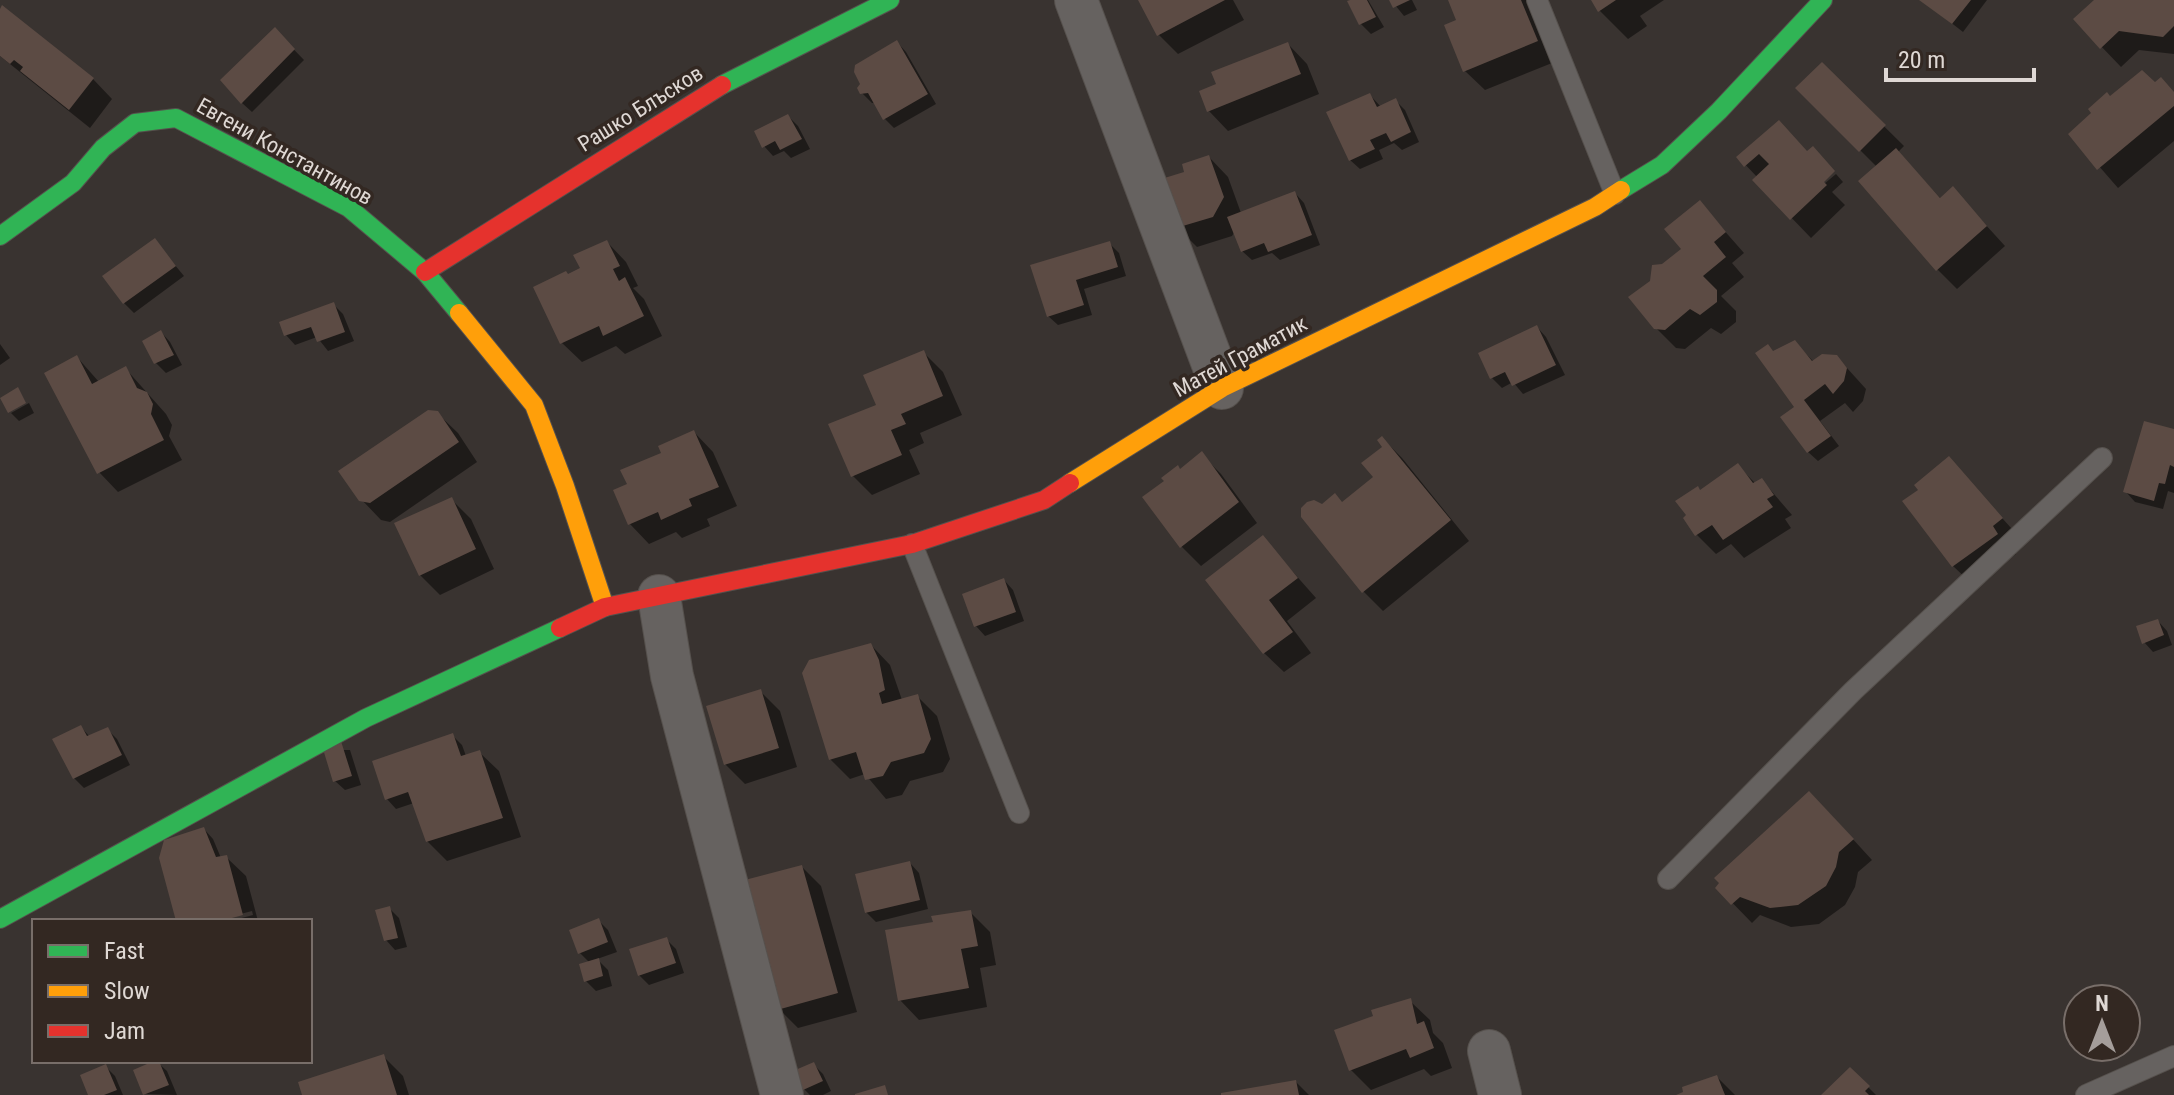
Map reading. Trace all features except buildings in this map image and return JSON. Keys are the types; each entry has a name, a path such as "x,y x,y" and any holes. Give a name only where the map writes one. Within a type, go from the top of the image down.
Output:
{"street":[{"name":"Рашко Блъсков","path":"425,272 739,74 890,0"},
{"path":"1076,0 1222,388"},
{"name":"Матей Граматик","path":"0,919 366,718 605,607 912,544 1044,500 1222,388 1595,207 1662,165 1719,111 1823,0"},
{"name":"Евгени Константинов","path":"0,236 73,183 103,148 135,123 176,118 349,208 425,272 534,405 605,607"},
{"path":"659,596 672,676 782,1095"},
{"path":"1489,1051 1500,1095"}],"lane":[{"path":"1537,0 1615,194"},
{"path":"1668,879 1853,691 2102,458"},
{"path":"912,544 1019,813"},
{"path":"2086,1095 2174,1056"}],"traffic: fast":[{"path":"722,85 890,0"},
{"path":"1621,190 1662,165 1719,111 1823,0"},
{"path":"0,236 73,183 103,148 135,123 176,118 349,208 425,272 459,313"},
{"path":"0,919 366,718 560,628"}],"traffic: slow":[{"path":"1070,483 1222,388 1595,207 1621,190"},
{"path":"459,313 534,405 605,607"}],"traffic: jam":[{"path":"425,272 722,85"},
{"path":"560,628 605,607 912,544 1044,500 1070,483"}]}
